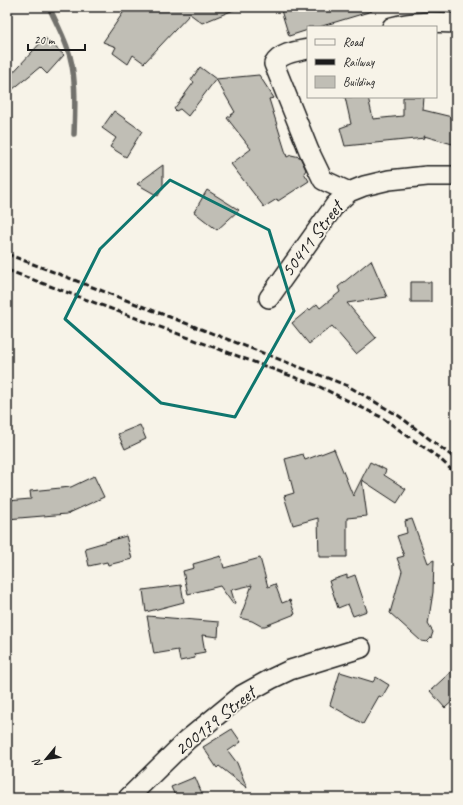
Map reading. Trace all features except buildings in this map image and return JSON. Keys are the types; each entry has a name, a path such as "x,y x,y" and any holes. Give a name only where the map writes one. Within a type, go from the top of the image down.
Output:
{"street":[{"path":"396,26 426,21 456,22"},
{"path":"307,49 281,56 274,64 309,151 323,180 349,192"},
{"name":"50411 Street","path":"269,298 335,205 349,192 388,180 426,176 456,176"},
{"name":"200179 Street","path":"128,798 187,740 242,695 270,679 290,670 361,648"}],"highlighted area":[{"path":"170,180 269,230 294,311 235,417 161,403 65,319 100,249"}],"waterway":[{"path":"49,7 61,32 70,57 75,90 74,134"}],"railway":[{"path":"7,254 348,386 399,416 456,459"},
{"path":"7,270 318,386 381,417 439,458 456,474"}]}
